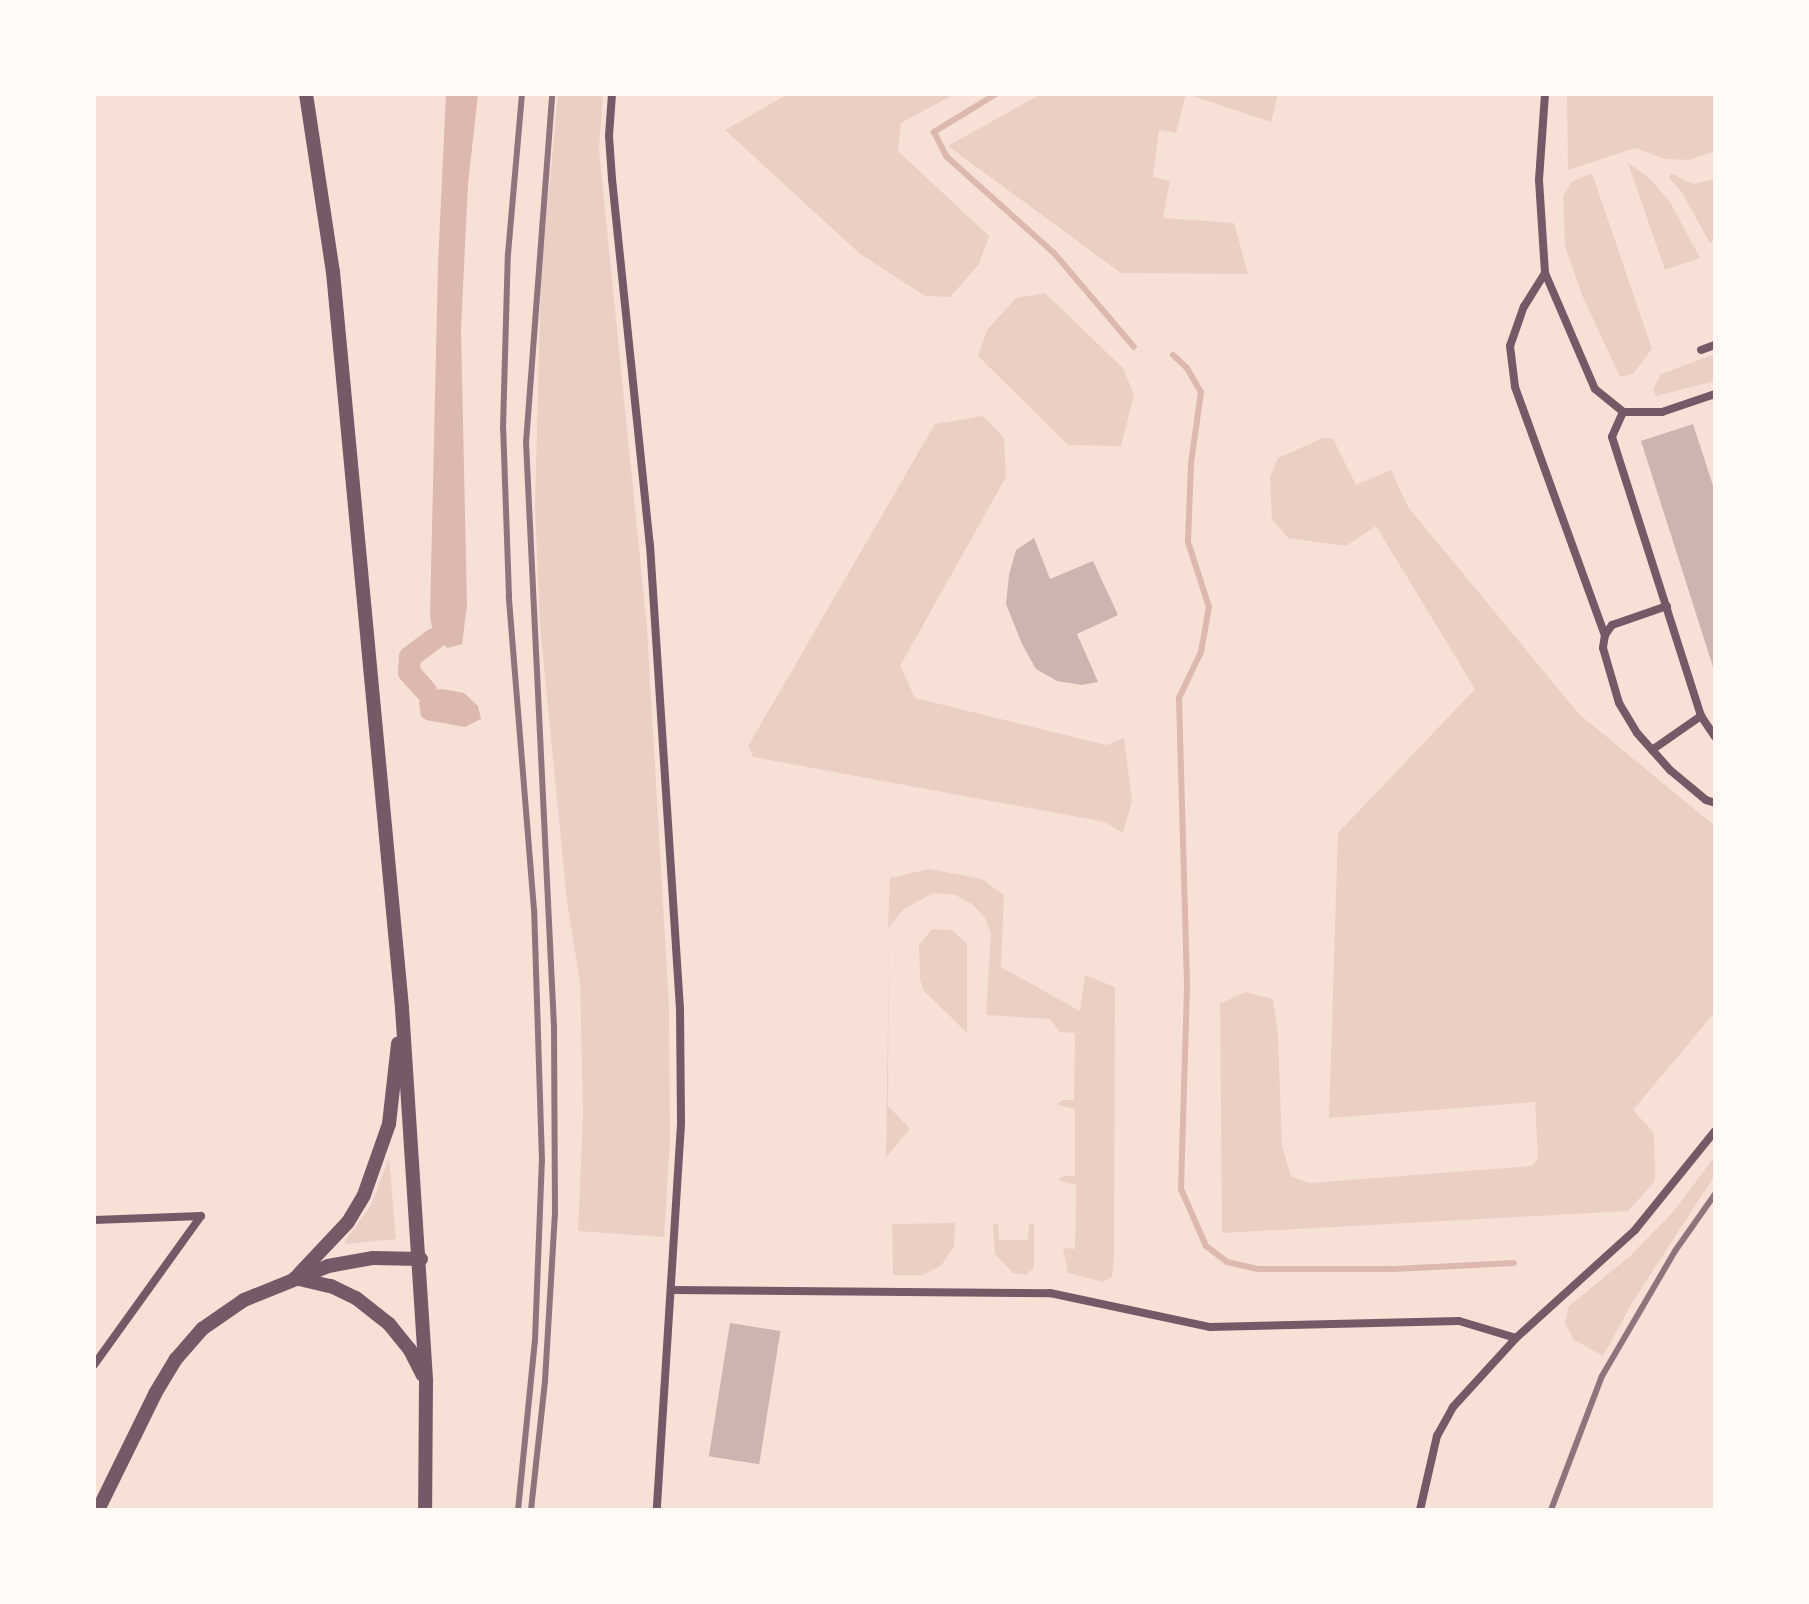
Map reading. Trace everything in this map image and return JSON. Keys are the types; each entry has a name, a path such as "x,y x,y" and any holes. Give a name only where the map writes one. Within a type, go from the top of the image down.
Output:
{"street":[{"path":"306,94 333,272 402,1008 421,1259 426,1381 425,1510"},
{"path":"612,94 609,136 612,179 650,545 680,1008 681,1124 657,1510"},
{"path":"1545,94 1539,180 1545,273 1595,389 1623,412 1662,412 1715,394"},
{"path":"1545,273 1524,306 1510,346 1515,387 1605,635 1603,648 1619,703 1652,750 1706,800 1715,803"},
{"path":"1701,350 1715,345"},
{"path":"1623,412 1612,437 1701,716 1715,737"},
{"path":"1605,635 1623,619 1667,606"},
{"path":"1652,750 1701,716"},
{"path":"295,1278 348,1222 364,1195 389,1124 402,1008"},
{"path":"1420,1510 1437,1436 1453,1407 1516,1338 1635,1230 1715,1131"},
{"path":"94,1220 201,1216 94,1365"},
{"path":"98,1510 176,1359 202,1329 233,1307 328,1266 373,1258 421,1259"},
{"path":"295,1278 331,1286 356,1298 389,1324 410,1350 426,1381"},
{"path":"671,1290 1050,1293 1210,1327 1459,1321 1516,1338"}],"shaded area":[{"path":"446,94 478,94 468,184 461,329 467,605 462,644 448,648 434,639 430,616 438,264"},
{"path":"558,94 603,94 599,150 647,628 669,1007 670,1142 664,1237 578,1231 583,1115 580,983 567,902 540,626 535,506 541,275"},
{"path":"788,94 955,94 901,123 898,151 989,236 979,264 950,297 925,296 859,253 725,130"},
{"path":"1041,94 1186,94 1176,133 1159,130 1153,177 1170,181 1163,218 1234,223 1248,274 1121,273 948,146"},
{"path":"1187,94 1278,94 1271,122"},
{"path":"1567,94 1715,94 1715,151 1689,160 1665,159 1635,148 1568,170"},
{"path":"1628,163 1648,177 1670,202 1700,258 1665,270"},
{"path":"1592,173 1652,349 1633,374 1620,377 1582,295 1565,246 1563,196 1571,182"},
{"path":"1671,173 1693,184 1715,179 1715,241 1710,243 1681,191 1669,178"},
{"path":"1045,293 1123,368 1134,395 1121,446 1068,445 978,356 987,330 1016,298"},
{"path":"1715,354 1715,381 1656,396 1653,389 1661,374"},
{"path":"983,416 1004,438 1006,477 900,666 915,698 1106,745 1124,738 1132,801 1123,833 1105,822 753,757 748,746 935,424"},
{"path":"1323,438 1333,439 1356,485 1391,470 1408,507 1579,714 1715,826 1715,1012 1633,1110 1654,1133 1655,1181 1628,1211 1222,1233 1220,1004 1245,992 1273,999 1278,1036 1282,1146 1291,1176 1309,1183 1531,1166 1538,1159 1535,1102 1329,1118 1338,833 1475,689 1376,526 1346,546 1288,538 1272,519 1270,477 1278,458"},
{"path":"442,689 464,693 478,706 481,719 465,727 426,720 421,716 419,702 426,691"},
{"path":"929,869 982,879 1004,895 1001,967 1080,1011 1085,975 1115,987 1114,1258 1112,1277 1103,1282 1068,1273 1063,1248 1075,1249 1076,1185 1058,1180 1064,1176 1075,1176 1075,1109 1057,1105 1062,1100 1074,1100 1075,1033 1060,1032 1050,1019 986,1015 991,934 985,918 972,904 955,895 933,893 904,909 888,928 890,878"},
{"path":"932,929 952,930 967,944 967,1033 924,991 920,980 919,945"},
{"path":"889,941 888,1106 910,1129 886,1157"},
{"path":"1715,1156 1715,1175 1632,1303 1603,1356 1573,1339 1565,1323 1568,1307 1630,1256 1673,1212"},
{"path":"389,1158 396,1239 346,1244 345,1241 371,1205"},
{"path":"955,1223 954,1246 941,1266 923,1275 893,1275 892,1224"},
{"path":"1029,1223 1034,1224 1034,1268 1026,1275 1013,1273 995,1254 993,1224 998,1224 999,1240 1028,1240"}],"building":[{"path":"1693,424 1715,492 1714,670 1641,441"},
{"path":"1034,538 1050,579 1093,561 1118,615 1077,634 1098,682 1082,685 1057,681 1036,669 1022,644 1006,604 1009,575 1016,550"},
{"path":"730,1323 780,1331 759,1464 709,1456"}],"waterway":[{"path":"996,94 934,132 947,157 1054,253 1134,347"},
{"path":"1173,355 1187,368 1201,392 1191,463 1188,542 1209,607 1201,652 1179,698 1187,987 1181,1189 1206,1246 1227,1262 1258,1269 1394,1269 1514,1263"},
{"path":"426,691 409,672 410,657 434,639"}],"railway":[{"path":"518,1510 535,1340 542,1161 534,910 509,596 503,428 508,254 522,94"},
{"path":"531,1510 545,1381 555,1215 554,1027 526,443 552,94"},
{"path":"1551,1510 1602,1376 1675,1251 1715,1194"}]}
